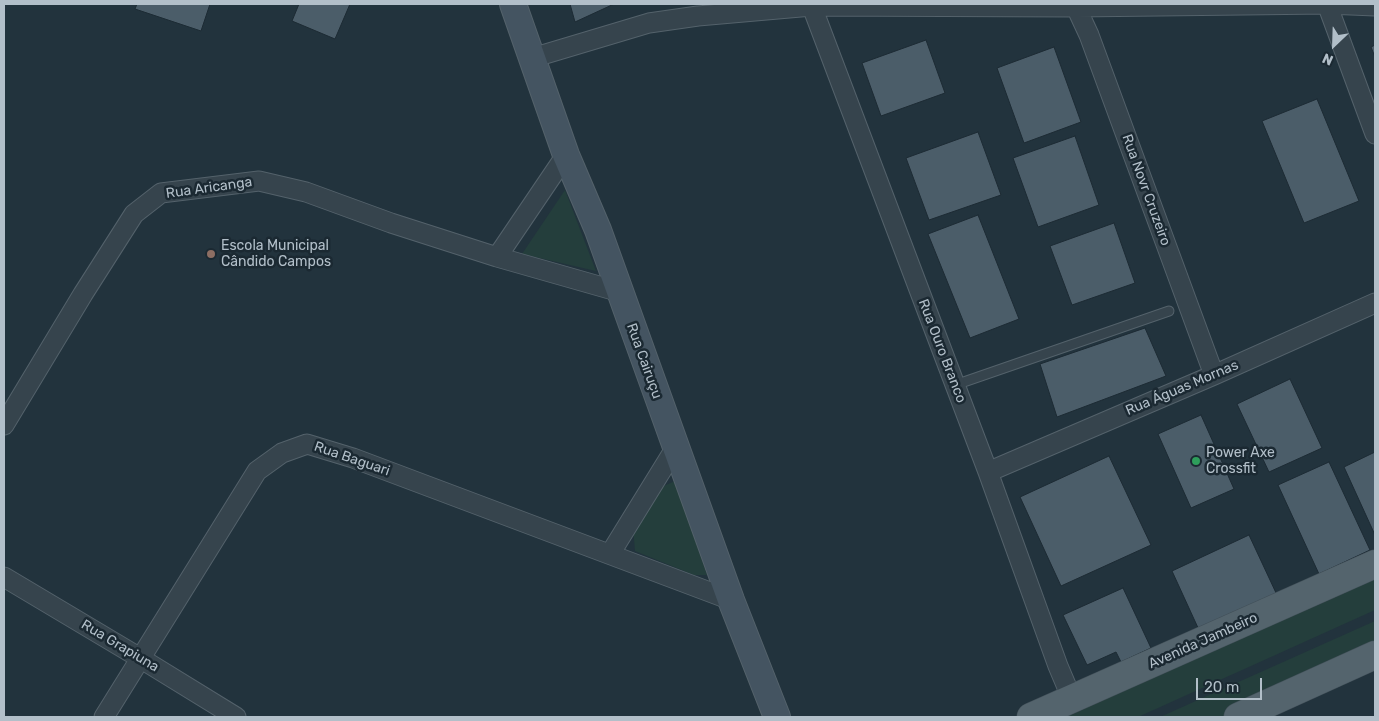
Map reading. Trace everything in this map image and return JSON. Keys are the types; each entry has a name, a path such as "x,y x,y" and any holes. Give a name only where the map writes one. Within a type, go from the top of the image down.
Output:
{"main road":[{"name":"Rua Cairuçu","path":"513,4 566,155 598,230 731,600 777,717"},
{"name":"Avenida Jambeiro","path":"1031,717 1375,564"},
{"path":"1238,717 1375,654"}],"street":[{"path":"532,58 649,23 698,16 812,5 1076,7 1326,4 1375,6"},
{"path":"1326,4 1375,134"},
{"name":"Rua Ouro Branco","path":"812,5 988,472 1058,666 1072,699"},
{"name":"Rua Novr Cruzeiro","path":"1076,7 1089,35 1214,375"},
{"path":"497,257 566,155"},
{"name":"Rua Aricanga","path":"4,425 134,214 161,193 259,181 306,192 391,223 497,257 620,292"},
{"name":"Rua Águas Mornas","path":"988,472 1214,375 1375,303"},
{"name":"Rua Baguari","path":"104,717 257,472 282,453 307,444 353,458 731,600"},
{"path":"610,554 676,447"},
{"name":"Rua Grapiuna","path":"4,577 236,717"}],"lane":[{"path":"955,385 1169,311"}],"green space":[{"path":"565,190 596,271 522,254"},
{"path":"675,481 707,575 694,575 635,551 633,527 657,489"},
{"path":"1375,572 1375,610 1138,717 1056,717"},
{"path":"1375,621 1375,660 1253,717 1160,717"}],"building":[{"path":"137,4 210,4 201,31 135,9"},
{"path":"299,4 350,4 335,39 292,21"},
{"path":"570,4 614,4 575,22"},
{"path":"926,40 945,93 881,116 862,63"},
{"path":"1375,45 1375,57 1371,47"},
{"path":"1054,47 1081,122 1024,143 997,68"},
{"path":"1317,99 1359,201 1304,223 1262,121"},
{"path":"978,132 1001,195 929,220 906,158"},
{"path":"1075,136 1099,205 1038,227 1013,158"},
{"path":"978,215 1019,319 970,338 928,234"},
{"path":"1114,223 1135,283 1072,305 1050,246"},
{"path":"1145,328 1166,376 1057,417 1040,364"},
{"path":"1290,379 1322,448 1269,472 1237,404"},
{"name":"Power Axe Crossfit","path":"1201,415 1234,489 1191,508 1158,434"},
{"path":"1375,452 1375,535 1344,467"},
{"path":"1109,456 1151,545 1061,586 1020,497"},
{"path":"1329,462 1370,550 1319,574 1278,485"},
{"path":"1249,535 1277,595 1199,630 1172,571"},
{"path":"1123,588 1151,648 1121,662 1116,652 1087,665 1063,615"}],"place":[{"name":"Escola Municipal Cândido Campos","path":"211,254"},
{"name":"Power Axe Crossfit","path":"1196,461"}]}
